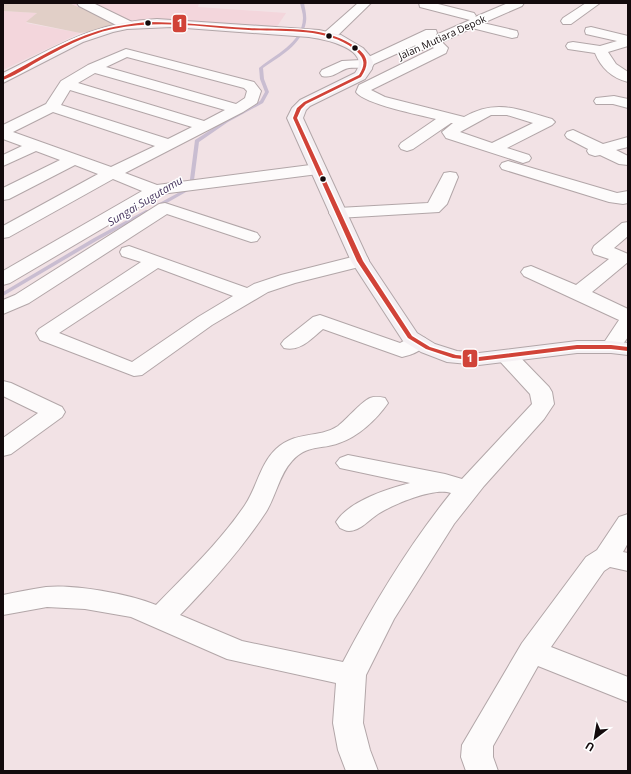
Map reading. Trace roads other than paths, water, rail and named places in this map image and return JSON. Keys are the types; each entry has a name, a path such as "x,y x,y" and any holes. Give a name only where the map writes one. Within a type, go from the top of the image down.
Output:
{"main road":[{"path":"3,79 91,34 127,25 156,23 276,31 329,36 340,40 357,50 365,57 366,66 360,76 305,103 299,108 294,118 360,261 410,336 428,348 455,357 479,359 577,347 620,348"}],"street":[{"path":"83,3 127,25"},
{"path":"329,36 366,3"},
{"name":"Jalan Mutiara Depok","path":"470,20 500,3"},
{"name":"Jalan Mutiara Depok","path":"366,66 470,20 518,3"},
{"path":"577,3 592,4"},
{"path":"424,4 512,34"},
{"path":"567,21 592,4"},
{"path":"590,30 628,41"},
{"path":"424,40 440,46 441,50 364,88 363,92 380,100 467,122"},
{"name":"Jalan Mutiara Depok","path":"366,66 386,62 424,40"},
{"path":"573,46 600,50 628,41"},
{"path":"600,50 605,62 616,72 628,78"},
{"path":"3,131 52,107 66,84 93,68 128,52 249,85 254,91 252,100 238,109 112,173 3,233"},
{"path":"386,62 407,68"},
{"path":"327,73 347,64 366,66"},
{"path":"93,68 238,109"},
{"path":"66,84 205,126"},
{"path":"601,101 614,100 628,104"},
{"path":"384,113 397,104"},
{"path":"52,107 169,145"},
{"path":"523,158 450,132 482,113 501,110 560,128 595,151 625,161"},
{"path":"407,146 449,117"},
{"path":"494,148 560,128"},
{"path":"3,134 160,189"},
{"path":"595,151 628,142"},
{"path":"3,161 34,146"},
{"path":"3,194 74,159"},
{"path":"508,166 624,199"},
{"path":"3,279 160,189 318,169"},
{"path":"338,213 433,208 438,204 450,177"},
{"path":"3,308 22,299 165,208 204,191 222,180"},
{"path":"165,208 251,237"},
{"path":"579,293 622,258 601,250 628,227"},
{"path":"129,252 249,295"},
{"path":"156,261 49,330 46,333 47,336 134,370 205,320 261,288 288,279 360,261"},
{"path":"530,272 628,316"},
{"path":"3,316 22,299"},
{"path":"291,344 320,321 402,351 418,342"},
{"path":"620,348 628,322"},
{"path":"362,771 354,750 348,723 351,675 382,615 444,518 456,486 536,414 543,404 541,392 508,356"},
{"path":"3,388 54,412 3,449"},
{"path":"160,618 214,564 257,505 275,468 284,455 290,450 307,442 327,439 335,436 358,422 377,403"},
{"path":"348,463 456,486"},
{"path":"350,522 364,510 383,500 410,490 456,486"},
{"path":"482,771 477,757 478,745 532,651 595,564 617,559 628,523"},
{"path":"3,605 47,597 85,598 136,608 237,652 351,675"},
{"path":"532,651 628,690"}],"waterway":[{"name":"Sungai Sugutamu","path":"156,207 191,188 197,141 227,121 262,102 267,92 262,79 261,68 293,44 298,37 304,22 302,3"},
{"name":"Sungai Sugutamu","path":"3,294 96,239 148,211"}]}
